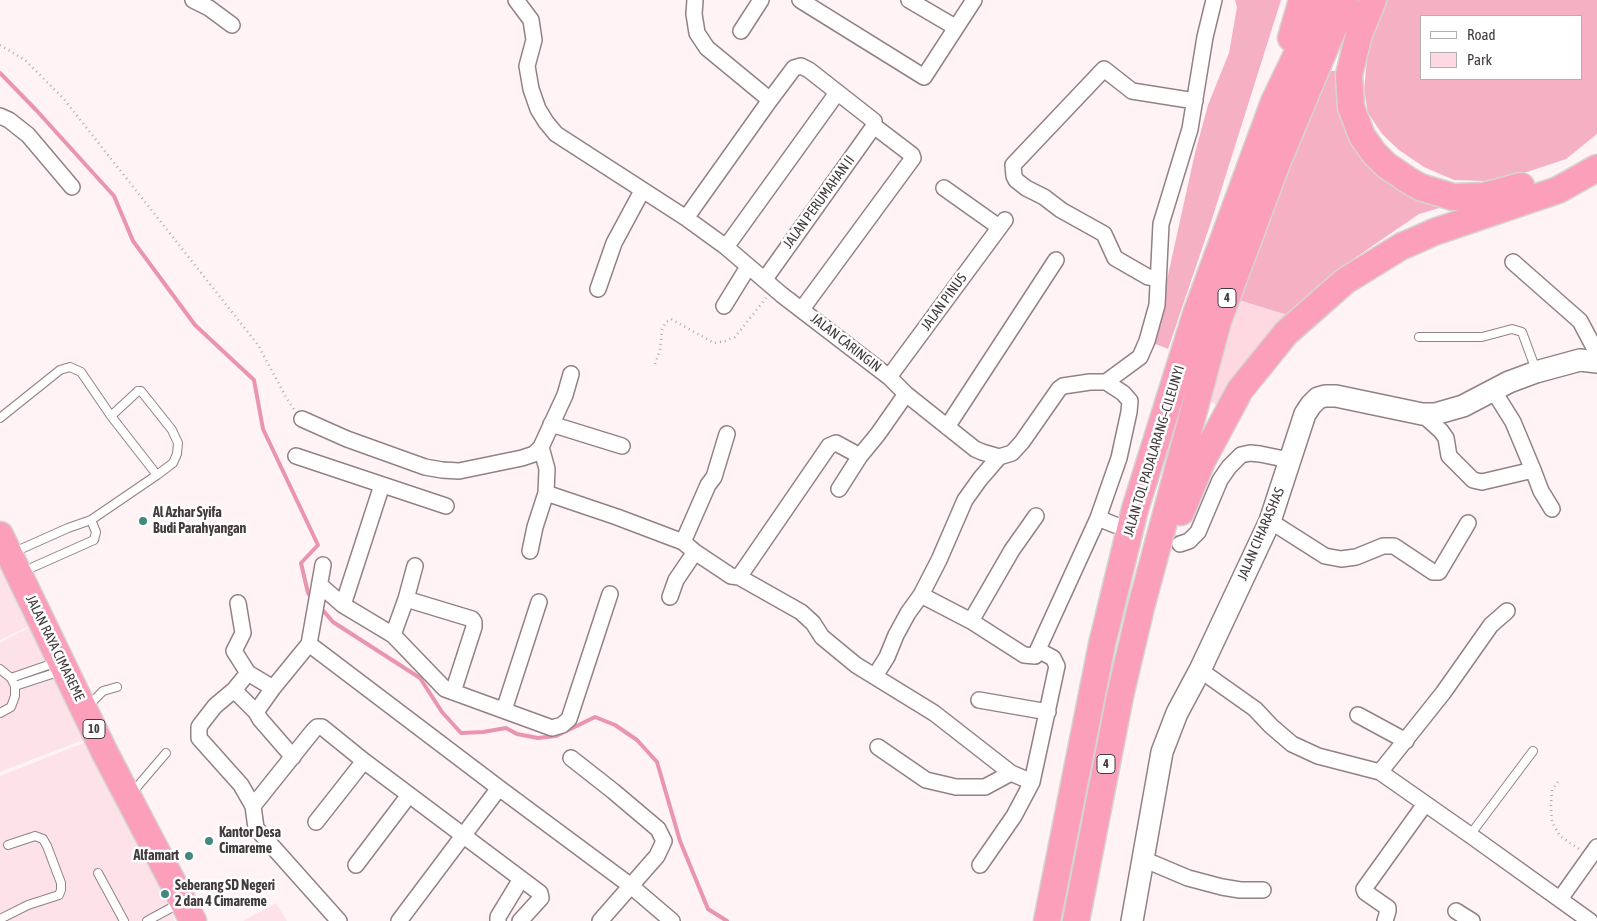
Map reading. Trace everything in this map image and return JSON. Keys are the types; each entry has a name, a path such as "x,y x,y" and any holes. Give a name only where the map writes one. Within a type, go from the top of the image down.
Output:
{"highway":[{"path":"1274,102 1302,0"},
{"name":"JALAN TOL PADALARANG–CILEUNYI","path":"1047,921 1102,644 1135,509 1196,314 1274,102 1323,0"},
{"name":"JALAN TOL PADALARANG–CILEUNYI","path":"1076,921 1120,696 1141,607 1218,321 1277,163 1346,0"},
{"path":"1373,0 1359,34 1350,67 1351,107 1365,140 1374,153 1398,174 1420,187 1453,197 1484,196 1528,184 1559,172 1597,148"},
{"path":"1141,607 1210,445 1240,390 1286,333 1345,281 1402,246 1434,232 1558,190 1597,168"},
{"name":"JALAN RAYA CIMAREME","path":"9,554 128,797 188,911"}],"street":[{"path":"193,0 209,8 232,25"},
{"name":"JALAN CARINGIN","path":"516,0 531,20 534,40 528,66 533,95 538,109 556,134 686,218 889,377 906,394 975,449 999,457"},
{"path":"695,0 694,14 697,33 707,48 770,100"},
{"path":"741,31 761,0"},
{"path":"800,0 924,76 974,0"},
{"path":"909,0 955,28"},
{"path":"1106,382 1140,357 1157,305 1161,224 1190,129 1205,38 1214,0"},
{"path":"686,218 794,68 800,66 809,70 874,121 874,126 912,154 913,158 802,309"},
{"path":"1158,276 1148,277 1115,258 1104,234 1026,188 1016,180 1013,165 1104,70 1132,91 1195,101"},
{"path":"726,248 837,93"},
{"path":"0,116 9,120 28,135 72,187"},
{"name":"JALAN PERUMAHAN II","path":"769,283 874,126"},
{"name":"JALAN PINUS","path":"889,377 1002,224 944,188"},
{"path":"598,289 614,243 642,191"},
{"path":"947,427 1056,260"},
{"path":"1513,262 1580,321 1597,353"},
{"path":"724,306 748,267"},
{"name":"JALAN CIHARASHAS","path":"1132,921 1162,752 1177,713 1200,670 1270,520 1305,414 1318,398 1336,396 1422,414 1435,414 1463,406 1493,390 1536,372 1580,360 1597,362"},
{"path":"302,419 347,439 425,467 458,471 534,454 541,447 565,395 570,374"},
{"path":"875,676 887,657 908,613 921,595 955,527 965,500 999,457 1012,453 1022,442 1063,386 1106,382 1123,393 1130,401 1120,458 1098,518 1038,650 1032,657 1024,655 971,621 921,595"},
{"path":"1493,390 1514,422 1541,491 1552,508"},
{"path":"839,489 860,456 906,394"},
{"path":"1422,414 1441,432 1448,444 1449,456 1473,480 1482,482 1533,470"},
{"path":"551,424 622,446"},
{"path":"683,542 708,485 714,476 727,434"},
{"path":"739,577 829,446 836,443 860,456"},
{"path":"530,551 535,527 546,493 547,469 541,447"},
{"path":"1180,544 1189,541 1198,532 1220,480 1229,466 1241,455 1255,454 1289,460"},
{"path":"296,456 446,506"},
{"path":"343,605 382,485"},
{"path":"546,493 617,516 683,542 731,576 739,577 801,612 813,623 822,637 856,665 934,713 1011,773 1032,782"},
{"path":"971,621 1012,550 1036,516"},
{"path":"1098,518 1115,525"},
{"path":"1270,520 1325,556 1341,560 1356,557 1383,546 1394,546 1433,572 1439,572 1468,524"},
{"path":"670,597 676,580 695,552"},
{"path":"256,712 309,644 323,565"},
{"path":"393,635 415,566"},
{"path":"319,590 393,635 446,689 552,728 562,725 570,719 610,594"},
{"path":"406,599 466,616 474,622 453,692"},
{"path":"504,710 539,602"},
{"path":"238,603 243,633 234,651 248,673 273,688"},
{"path":"1380,772 1443,692 1482,636 1497,618 1507,611"},
{"path":"309,644 631,886 671,921"},
{"path":"980,865 1014,816 1032,782 1057,666 1053,658 1038,650"},
{"path":"1200,670 1255,709 1292,744 1318,756 1380,772 1560,899 1581,919"},
{"path":"248,673 234,690 215,706 201,724 199,727 200,738 241,785 253,806 256,828 339,921"},
{"path":"234,690 256,712 292,757"},
{"path":"979,700 1048,712"},
{"path":"1358,715 1406,741"},
{"path":"253,806 313,731 317,727 322,727 541,895 541,898 520,921"},
{"path":"878,747 926,780 956,787 985,787 1011,773"},
{"path":"570,758 613,790 658,829 664,842 657,856 600,921"},
{"path":"316,822 364,761"},
{"path":"399,921 499,788"},
{"path":"356,865 409,795"},
{"path":"1384,921 1388,908 1365,892 1364,889 1425,804"},
{"path":"1560,899 1595,855"},
{"path":"1143,859 1205,883 1240,890 1263,890"},
{"path":"498,921 498,916 521,879"},
{"path":"1456,911 1472,921"}],"lane":[{"path":"1418,337 1482,337 1512,329 1522,332 1536,372"},
{"path":"0,418 60,370 70,366 81,372 111,416 157,475"},
{"path":"9,554 91,520 173,463 177,454 178,443 172,430 141,392 138,391 111,416"},
{"path":"9,554 94,540 96,532 91,520"},
{"path":"11,678 63,665"},
{"path":"15,686 63,665"},
{"path":"0,669 11,678 15,686 11,707 0,713"},
{"path":"85,710 103,691 117,687"},
{"path":"1470,834 1533,751"},
{"path":"128,797 166,753"},
{"path":"0,919 28,905 59,895 61,890 61,883 42,840 35,836 8,844"},
{"path":"98,873 124,921"},
{"path":"147,921 188,911"}],"path":[{"path":"0,45 25,60 62,98 258,345 287,399 302,419"},
{"path":"655,364 660,350 662,330 666,322 671,320 714,343 725,342 735,337 769,283"},
{"path":"1558,782 1552,790 1552,822 1560,836 1595,855"}],"shaded area":[{"path":"1235,0 1281,0 1212,219 1168,349 1153,343 1195,153 1208,105 1229,53 1237,7"},
{"path":"1380,0 1597,0 1597,134 1566,159 1527,172 1485,181 1454,180 1424,167 1399,150 1382,134 1368,113 1364,90 1369,39"},
{"path":"1323,71 1339,71 1352,130 1449,205 1419,214 1352,260 1315,290 1294,317 1239,300"},
{"path":"0,559 33,624 0,640"},
{"path":"36,624 88,738 0,772 0,643"},
{"path":"91,740 175,921 0,921 0,776"},
{"path":"276,903 287,921 243,921"}],"green space":[{"path":"1239,300 1294,317 1219,407 1207,399"}],"waterway":[{"path":"0,73 114,196 133,241 195,325 254,380 263,429 318,545 301,563 308,593 312,598"},
{"path":"320,607 333,622 420,678 442,712 461,733 506,728 517,734 538,738 556,736 595,717 615,725 637,740 657,762 680,841 708,909 727,921"}],"tunnel":[{"path":"1124,527 1180,544"}],"place":[{"name":"Al Azhar Syifa Budi Parahyangan","path":"143,521"},
{"name":"Kantor Desa Cimareme","path":"209,841"},
{"name":"Alfamart","path":"189,856"},
{"name":"Seberang SD Negeri 2 dan 4 Cimareme","path":"165,894"}]}
